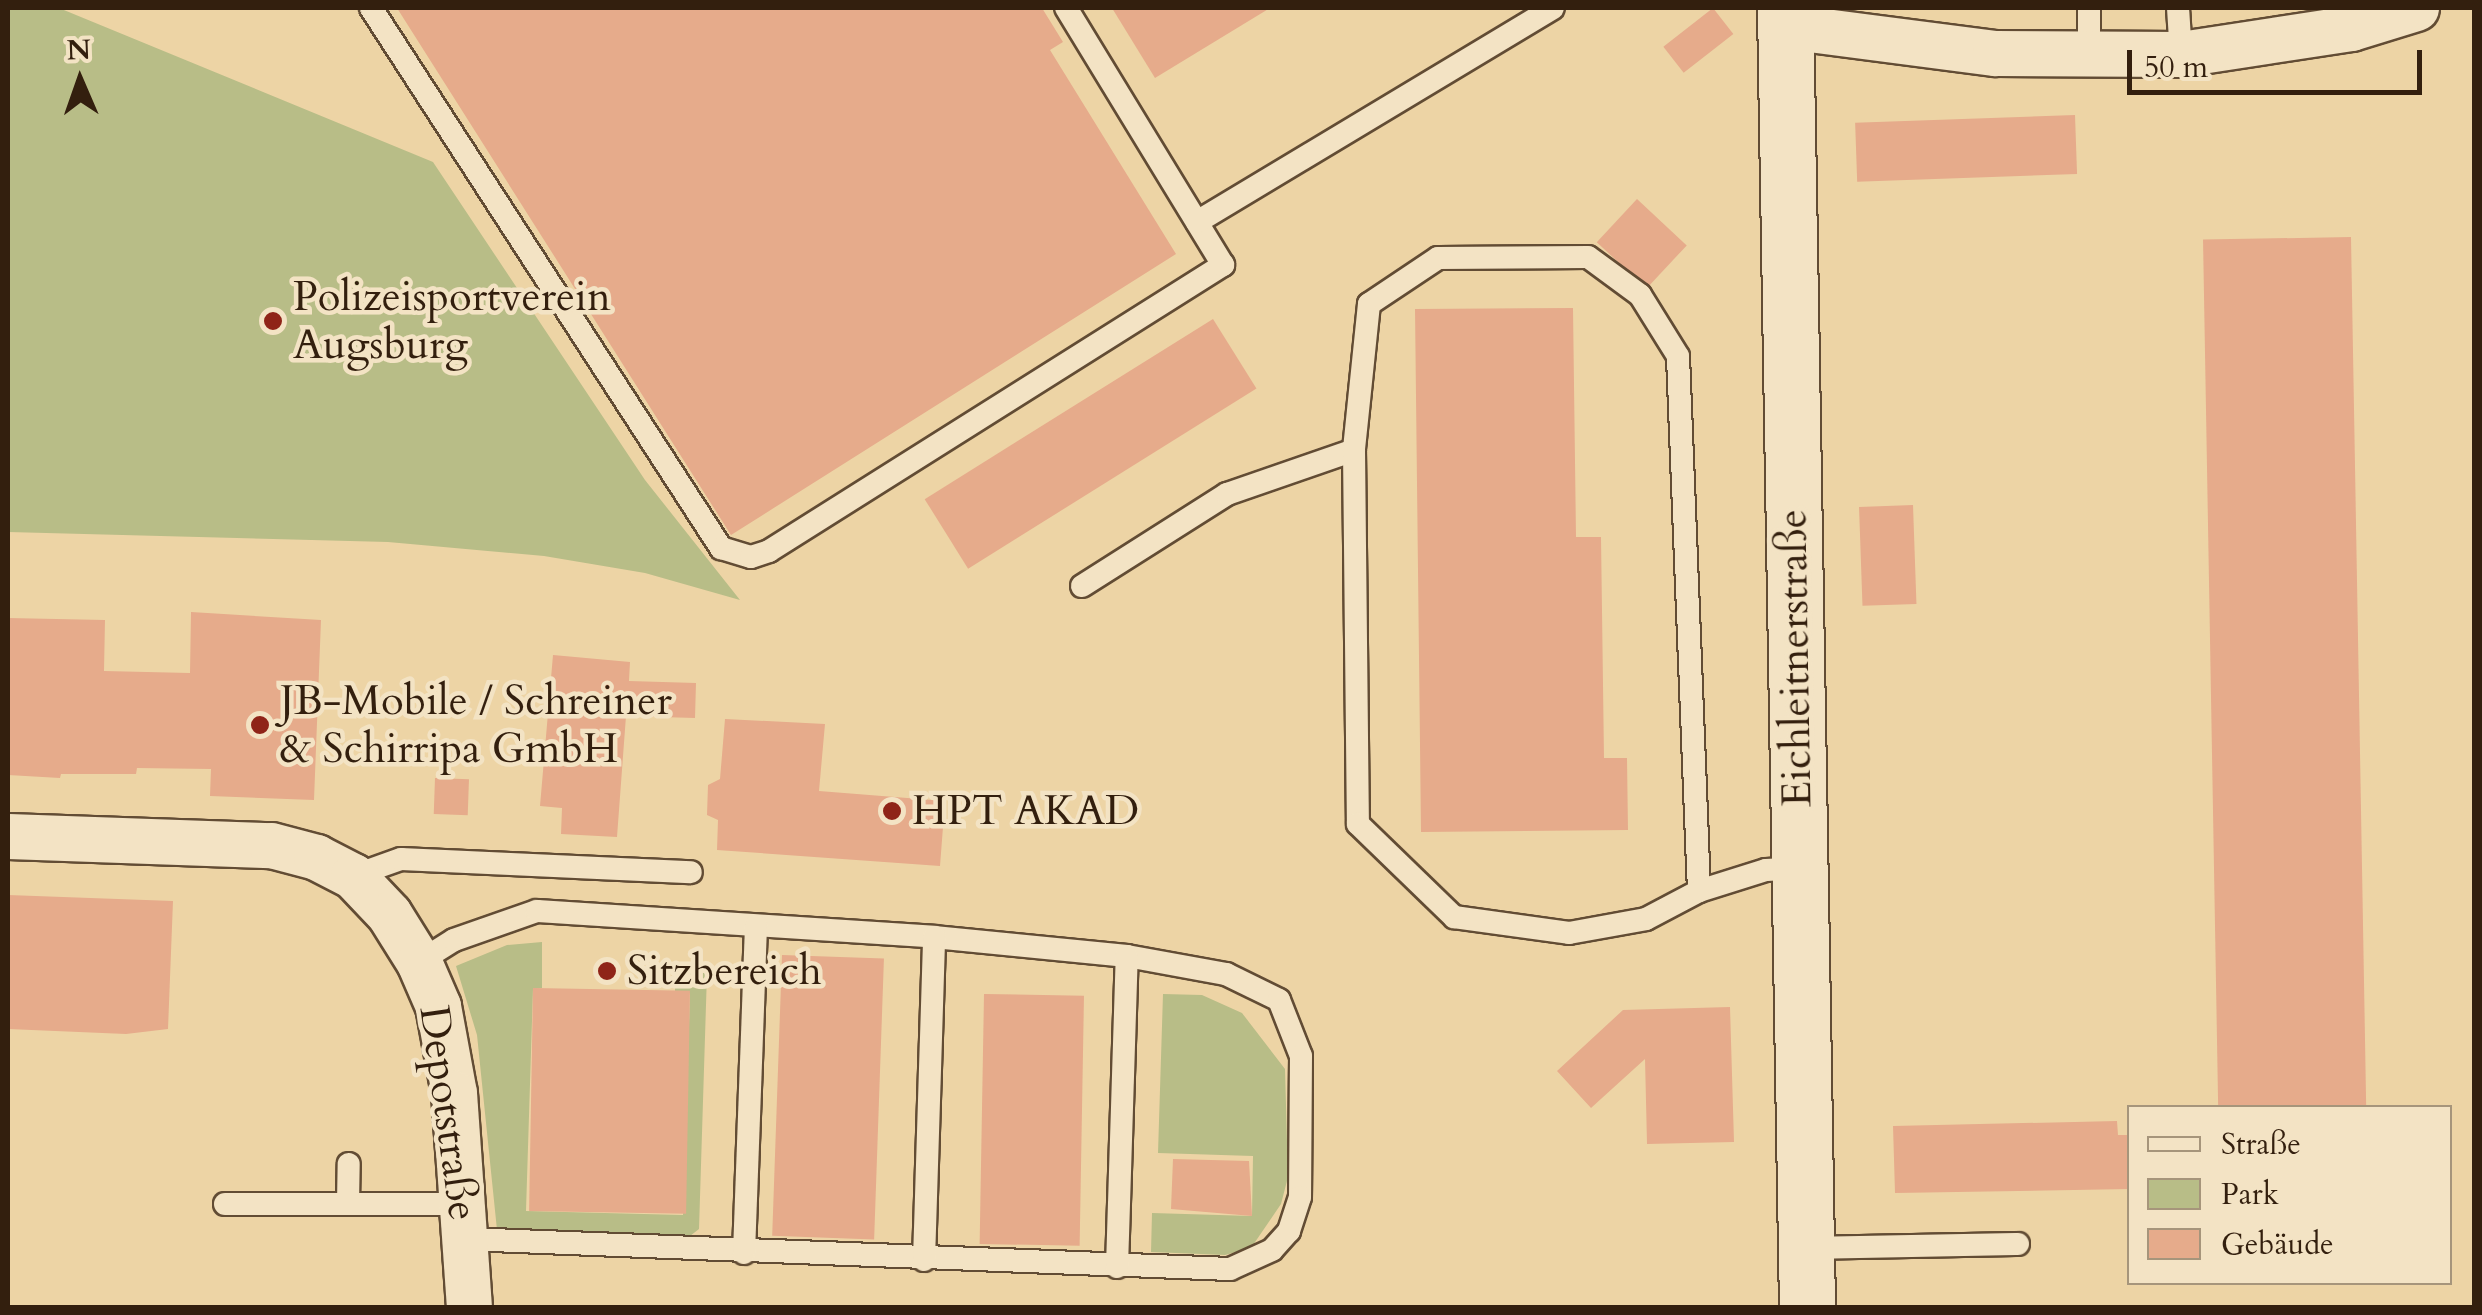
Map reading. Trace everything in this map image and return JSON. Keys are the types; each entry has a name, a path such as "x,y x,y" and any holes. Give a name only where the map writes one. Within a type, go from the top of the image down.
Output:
{"main road":[{"name":"Eichleitnerstraße","path":"1785,16 1807,1308"}],"street":[{"path":"1785,16 1995,52 2090,56 2181,54 2351,28 2416,8"},
{"name":"Depotstraße","path":"8,836 136,837 270,846 316,857 353,876 389,914 419,962 438,1006 454,1093 469,1308"}],"lane":[{"path":"370,8 721,548 738,556 769,551 1223,265 1066,8"},
{"path":"1197,222 1553,8"},
{"path":"2089,8 2090,56"},
{"path":"2178,8 2181,54"},
{"path":"1699,891 1678,356 1640,295 1588,257 1438,258 1370,304 1354,450 1358,824 1454,917 1569,933 1646,919 1699,891 1766,870 1799,868"},
{"path":"1082,586 1227,494 1354,450"},
{"path":"353,876 401,859 692,872"},
{"path":"225,1204 348,1203 466,1222 744,1253 1230,1268 1272,1250 1290,1231 1300,1197 1301,1056 1279,1000 1226,974 1126,956 934,937 537,911 454,940 419,962"},
{"path":"744,1253 756,926"},
{"path":"924,1260 934,937"},
{"path":"1117,1267 1126,956"},
{"path":"348,1164 348,1203"},
{"path":"1805,1248 2018,1244"}],"green space":[{"name":"Polizeisportverein Augsburg","path":"8,8 59,8 433,162 645,480 740,600 645,573 544,556 388,542 8,532"},
{"path":"542,942 542,988 533,989 526,1211 683,1215 690,993 675,992 675,972 707,973 699,1229 690,1236 681,1240 497,1230 477,1035 456,966 507,945"},
{"path":"1163,994 1202,995 1242,1013 1285,1069 1288,1177 1281,1204 1251,1248 1225,1255 1151,1252 1152,1213 1252,1216 1253,1156 1158,1153"}],"building":[{"path":"397,8 1042,8 1063,42 1050,50 1176,254 731,535"},
{"path":"1112,8 1270,8 1155,78"},
{"path":"1713,8 1733,34 1684,73 1663,47"},
{"path":"2075,115 2077,174 1857,182 1855,123"},
{"path":"1637,199 1687,245 1646,289 1597,242"},
{"path":"2351,237 2366,1105 2218,1105 2203,240"},
{"path":"1573,308 1576,537 1601,537 1604,758 1627,758 1628,830 1421,832 1415,309"},
{"path":"1213,319 1256,389 968,569 925,499"},
{"path":"1913,505 1916,604 1862,606 1859,507"},
{"path":"191,612 321,620 314,800 210,796 211,769 137,768 136,774 61,774 60,778 8,775 8,618 105,620 104,671 190,673"},
{"path":"553,655 630,662 629,681 696,683 695,718 626,716 617,837 561,834 562,808 540,806"},
{"path":"725,719 825,724 819,791 945,801 940,866 717,850 718,820 707,815 708,785 720,779"},
{"path":"435,778 469,779 468,815 434,814"},
{"path":"8,895 173,901 168,1029 126,1034 8,1029"},
{"path":"782,955 884,959 874,1239 772,1236"},
{"path":"533,988 690,991 686,1214 529,1211"},
{"path":"984,994 1084,996 1080,1246 980,1244"},
{"path":"1730,1007 1734,1142 1647,1144 1645,1059 1591,1108 1557,1071 1623,1010"},
{"path":"2117,1121 2118,1135 2127,1135 2127,1189 1895,1193 1893,1126"},
{"path":"1173,1159 1249,1161 1252,1216 1171,1209"}],"place":[{"name":"Polizeisportverein Augsburg","path":"273,321"},
{"name":"JB-Mobile / Schreiner & Schirripa GmbH","path":"260,725"},
{"name":"HPT AKAD","path":"892,811"},
{"name":"Sitzbereich","path":"607,971"}]}
